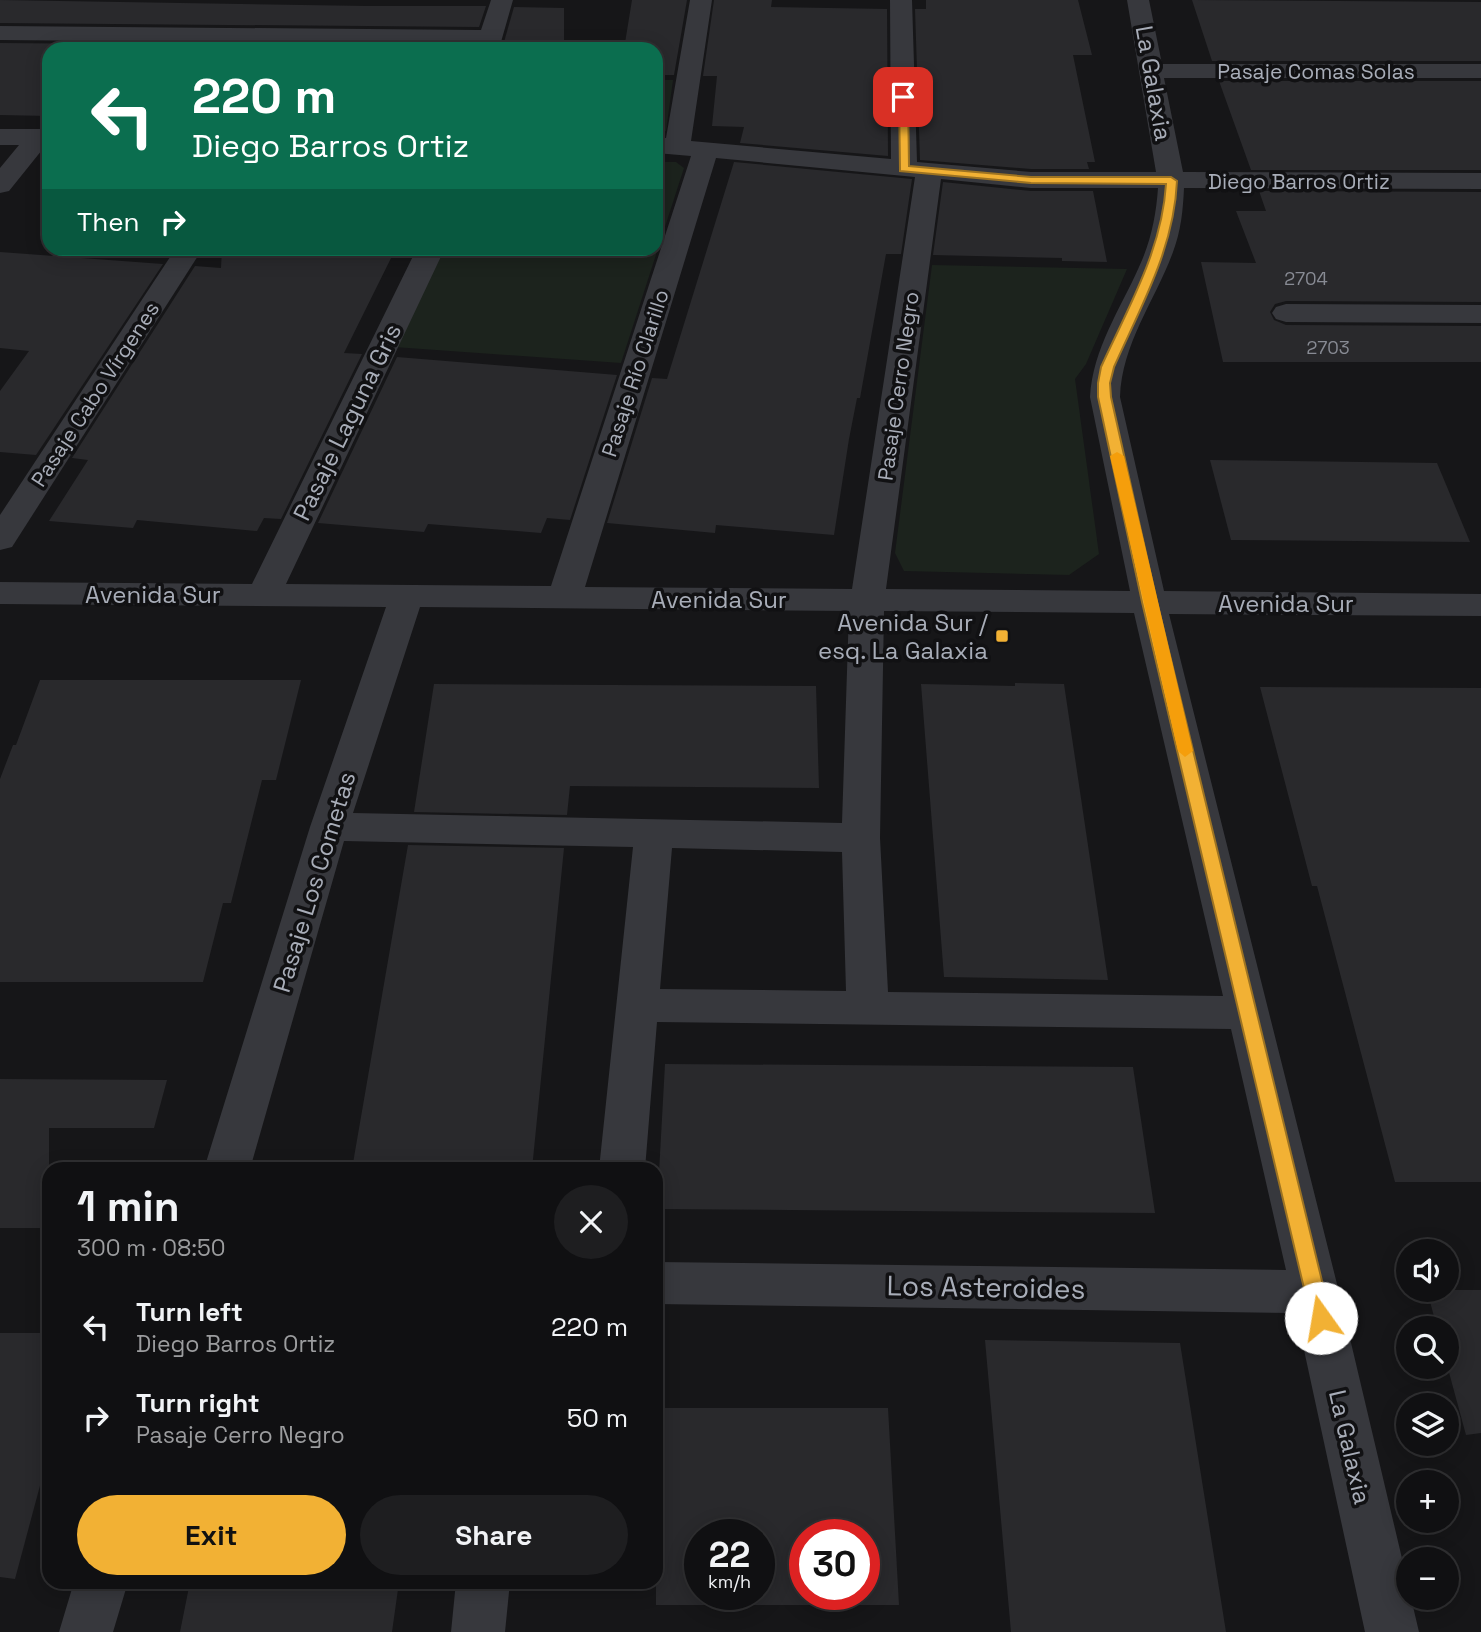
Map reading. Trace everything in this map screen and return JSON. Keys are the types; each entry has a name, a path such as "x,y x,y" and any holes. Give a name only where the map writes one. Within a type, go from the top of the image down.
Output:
{"street":[{"path":"488,42 502,0"},
{"name":"Pasaje Río Clarillo","path":"663,212 680,146 701,0"},
{"name":"Pasaje Cerro Negro","path":"868,1008 861,838 867,600 916,170 901,0"},
{"name":"La Galaxia","path":"1138,0 1171,181 1170,206 1160,252 1107,367 1104,383 1108,414 1149,602 1315,1292 1392,1632"},
{"path":"0,33 439,42"},
{"name":"Pasaje Comas Solas","path":"1152,71 1481,71"},
{"path":"0,137 42,137"},
{"path":"0,185 42,139"},
{"name":"Diego Barros Ortiz","path":"680,146 1031,180 1481,181"},
{"name":"Pasaje Cabo Vírgenes","path":"0,540 185,256"},
{"name":"Pasaje Laguna Gris","path":"264,595 426,256"},
{"name":"Pasaje Río Clarillo","path":"564,598 652,256"},
{"path":"1286,313 1481,314"},
{"name":"Avenida Sur","path":"0,593 1481,605"},
{"name":"Pasaje Los Cometas","path":"229,1162 329,827 407,596"},
{"path":"329,827 861,838"},
{"path":"623,1162 654,834"},
{"path":"638,1005 1249,1013"},
{"name":"Los Asteroides","path":"663,1283 1315,1292"},
{"path":"86,1632 99,1589"},
{"path":"478,1632 482,1589"}],"shaded area":[{"path":"663,80 673,80 666,131 663,131"},
{"path":"663,162 676,162 684,168 663,233"},
{"path":"438,256 656,256 621,363 394,347"},
{"path":"932,265 1127,269 1086,364 1075,379 1099,554 1069,575 904,571 895,553"}],"building":[{"path":"0,0 486,6 479,27 0,23"},
{"path":"632,0 687,0 674,75 663,75 663,42 625,42"},
{"path":"714,0 772,0 771,7 887,9 888,156 740,143 744,127 712,126 717,76 703,76"},
{"path":"926,0 1078,0 1092,55 1073,55 1095,162 1087,162 1089,169 1031,169 920,160 915,9 926,9"},
{"path":"1192,0 1481,2 1481,61 1212,61"},
{"path":"514,7 564,8 564,42 504,42"},
{"path":"0,43 42,43 42,116 0,115"},
{"path":"1219,81 1481,81 1481,170 1251,170"},
{"path":"734,162 912,179 901,254 886,254 860,398 857,398 849,439 834,535 716,525 715,533 607,523 652,378 667,379"},
{"path":"943,182 1031,191 1093,191 1107,262 1062,261 1062,258 933,255"},
{"path":"1259,191 1481,192 1481,302 1286,301 1275,304 1270,312 1274,320 1286,325 1481,326 1481,362 1223,362 1201,262 1256,263 1236,211 1266,211"},
{"path":"0,252 163,264 36,455 0,452 0,391 29,351 0,348"},
{"path":"222,256 392,256 344,353 362,354 281,519 264,518 257,531 137,520 133,528 49,521 88,460 72,458 195,266 221,268"},
{"path":"397,357 617,375 570,520 547,518 541,533 428,524 424,532 318,523"},
{"path":"1210,460 1437,463 1470,542 1231,540"},
{"path":"40,680 301,680 276,780 262,780 231,903 223,903 203,982 0,982 0,779"},
{"path":"1015,683 1064,684 1108,980 944,977 921,684 1015,686"},
{"path":"434,684 816,686 819,788 570,786 567,815 414,812"},
{"path":"1260,687 1481,688 1481,1182 1395,1182 1317,886 1312,886"},
{"path":"408,845 564,848 533,1162 353,1162"},
{"path":"665,1064 1133,1067 1155,1213 663,1209 663,1162 660,1162"},
{"path":"0,1079 167,1080 154,1128 49,1128 49,1162 42,1162 42,1228 0,1228"},
{"path":"1459,1290 1481,1290 1481,1433 1466,1435 1459,1409 1459,1393 1455,1393 1451,1379 1459,1379 1459,1316 1434,1316 1430,1302 1459,1302"},
{"path":"0,1333 42,1333 42,1478 15,1579 0,1577"},
{"path":"985,1340 1180,1343 1226,1632 1011,1632"},
{"path":"663,1408 888,1408 899,1605 880,1605 880,1519 789,1519 789,1605 775,1605 775,1519 684,1519 684,1605 656,1605 656,1589 663,1589"},
{"path":"189,1589 398,1589 392,1632 180,1632"}],"slow traffic":[{"path":"1117,456 1185,751"}],"place":[{"name":"Avenida Sur / esq. La Galaxia","path":"1002,636"}],"route":[{"path":"903,97 904,168 1031,180 1171,181 1170,206 1160,252 1107,367 1105,397 1149,602 1321,1318"}]}
